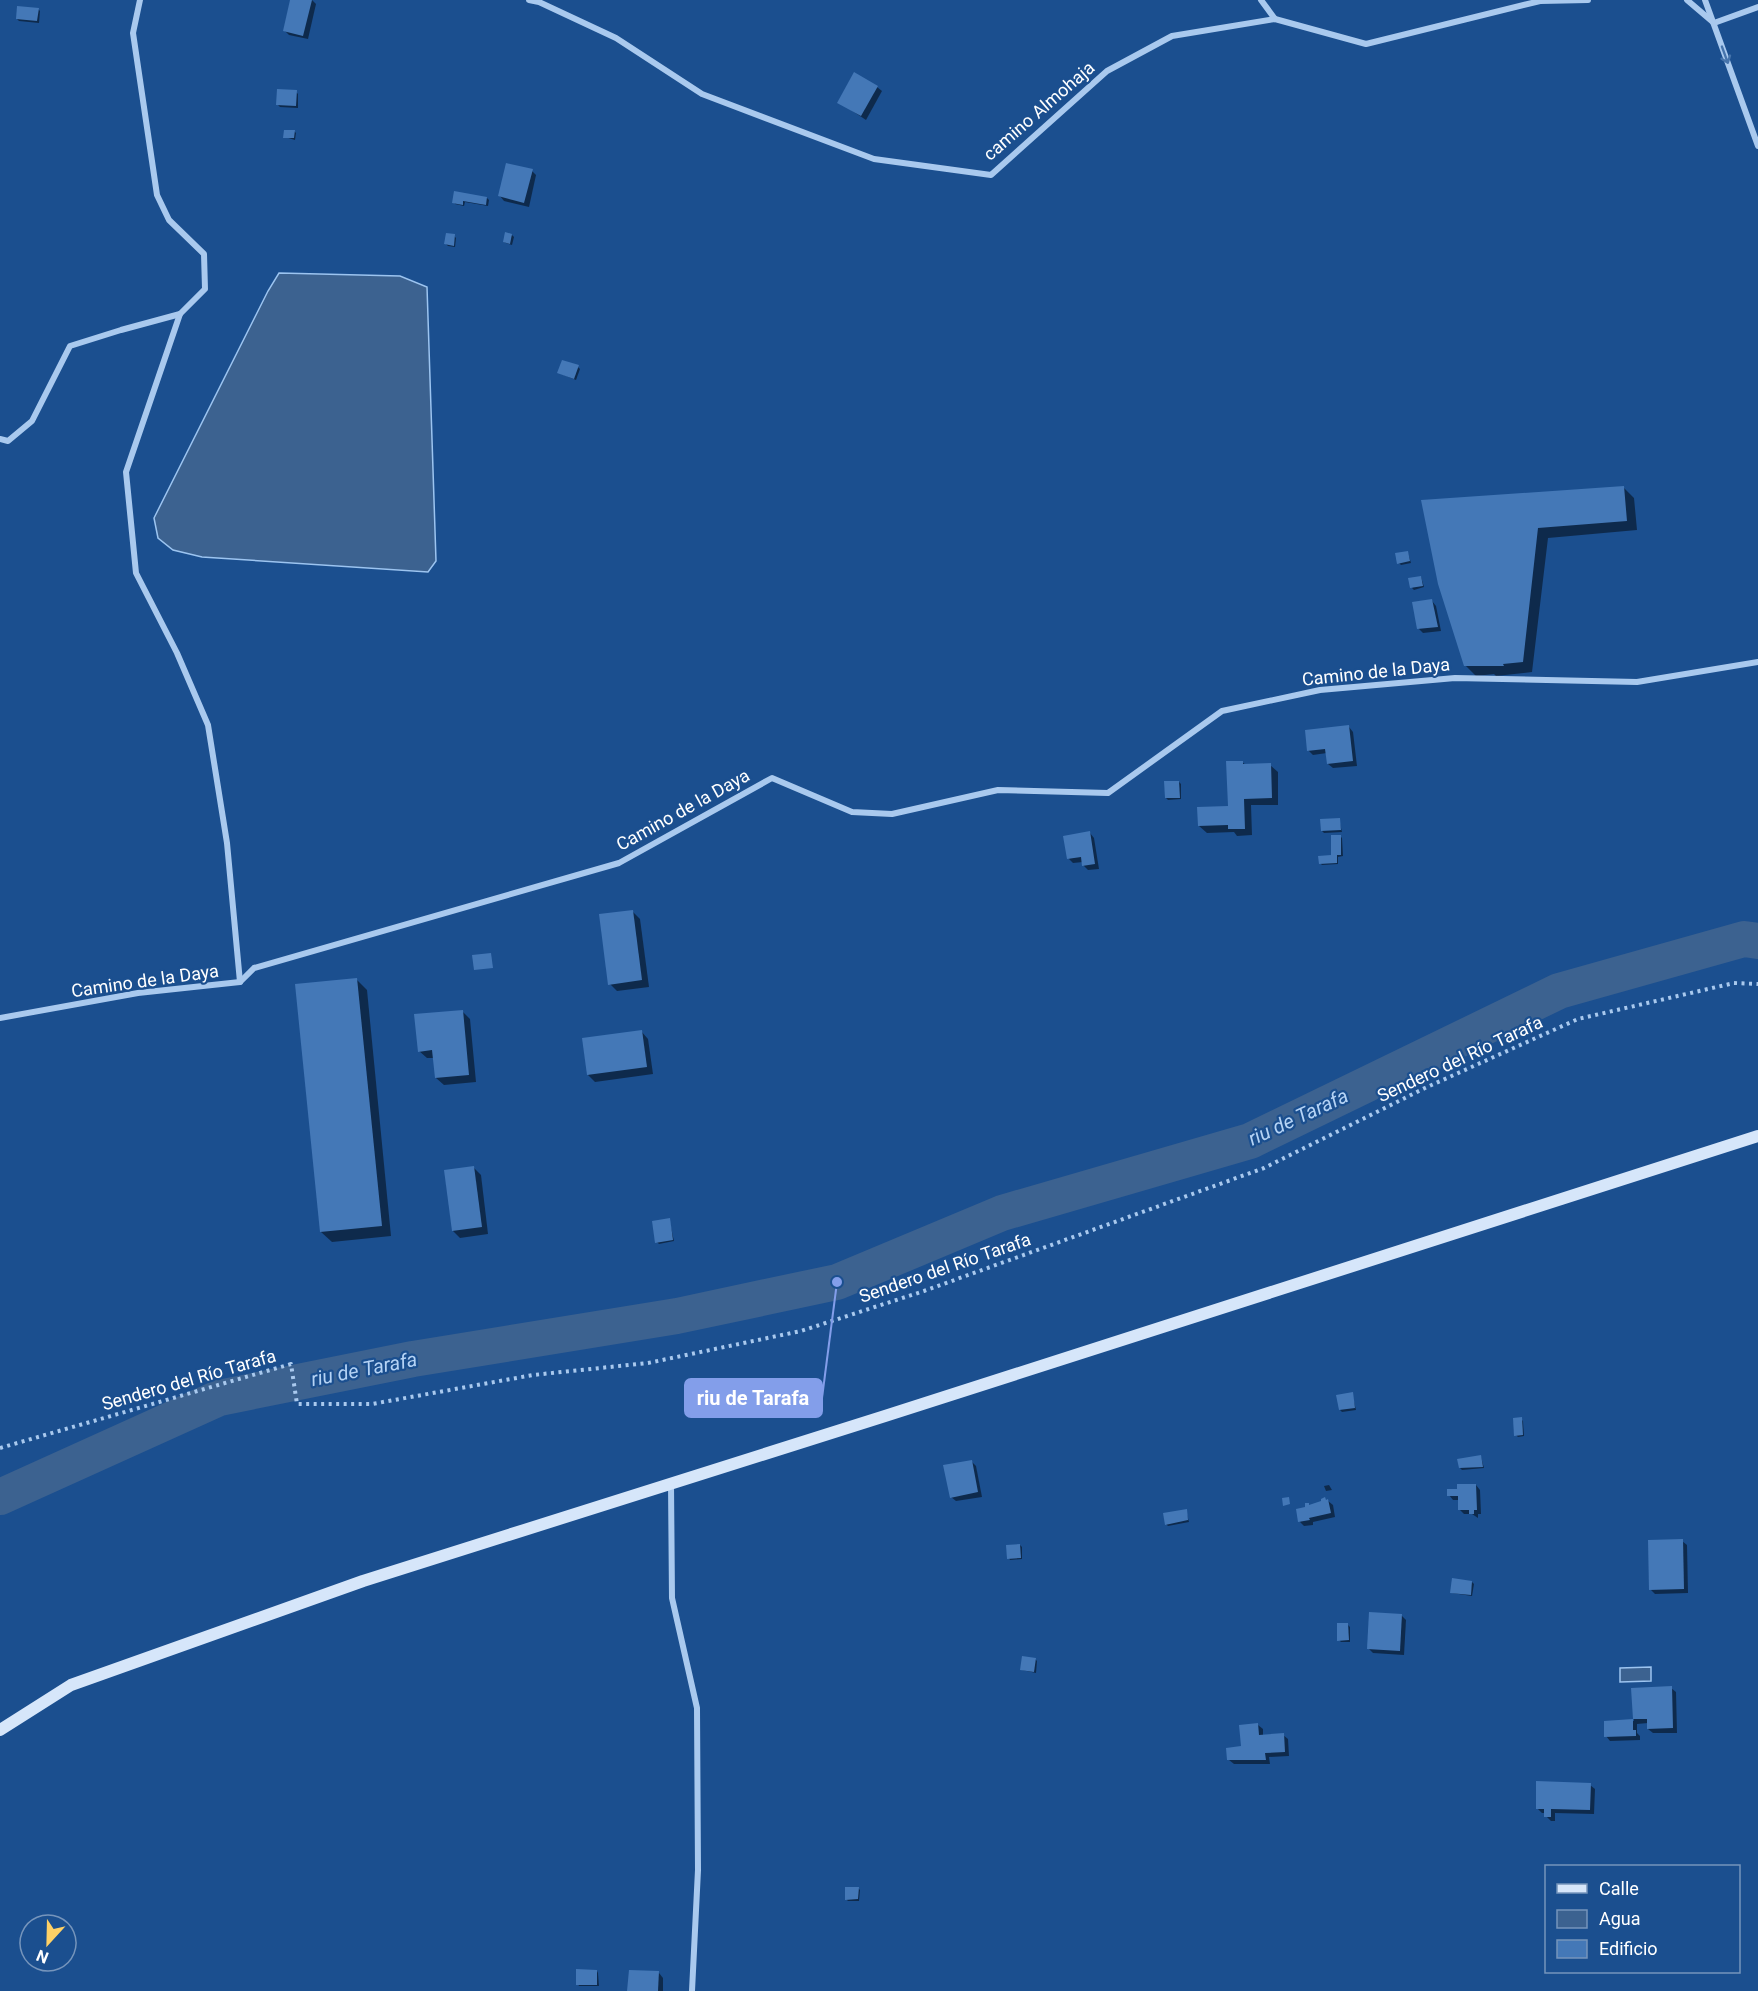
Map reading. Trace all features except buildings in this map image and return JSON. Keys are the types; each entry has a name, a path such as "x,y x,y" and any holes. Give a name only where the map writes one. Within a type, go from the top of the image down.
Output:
{"main road":[{"path":"0,1730 71,1685 363,1581 1758,1137"}],"street":[{"path":"140,0 133,33 157,195 169,220 204,254 205,289 180,314 126,472 136,573 177,653 208,725 227,843 240,982"},
{"name":"camino Almohaja","path":"529,0 539,2 616,38 702,94 788,127 874,159 991,175 1107,71 1172,36 1275,19 1366,44 1540,1 1588,0"},
{"path":"1261,0 1275,19"},
{"path":"1687,0 1714,23"},
{"path":"1705,0 1758,146"},
{"path":"1714,23 1758,7"},
{"path":"0,439 8,441 32,421 70,346 180,314"},
{"name":"Camino de la Daya","path":"0,1018 138,993 240,982 254,968 619,863 772,778 852,812 892,814 999,790 1108,793 1221,711 1320,690 1455,678 1637,682 1758,663"},
{"path":"671,1484 672,1598 697,1708 698,1870 692,1991"}],"path":[{"name":"Sendero del Río Tarafa","path":"0,1448 291,1364 297,1404 372,1404 533,1375 648,1363 801,1331 935,1287 1264,1168 1425,1088 1578,1019 1734,983 1758,984"}],"water":[{"path":"279,273 400,276 427,287 436,561 428,572 202,557 173,550 158,538 154,518"},
{"path":"1651,1667 1651,1681 1620,1682 1620,1668"}],"waterway":[{"name":"riu de Tarafa","path":"0,1497 219,1398 413,1359 677,1316 837,1282 1002,1213 1250,1141 1559,991 1744,939 1758,941"}],"place":[{"name":"riu de Tarafa","path":"837,1282"}]}
